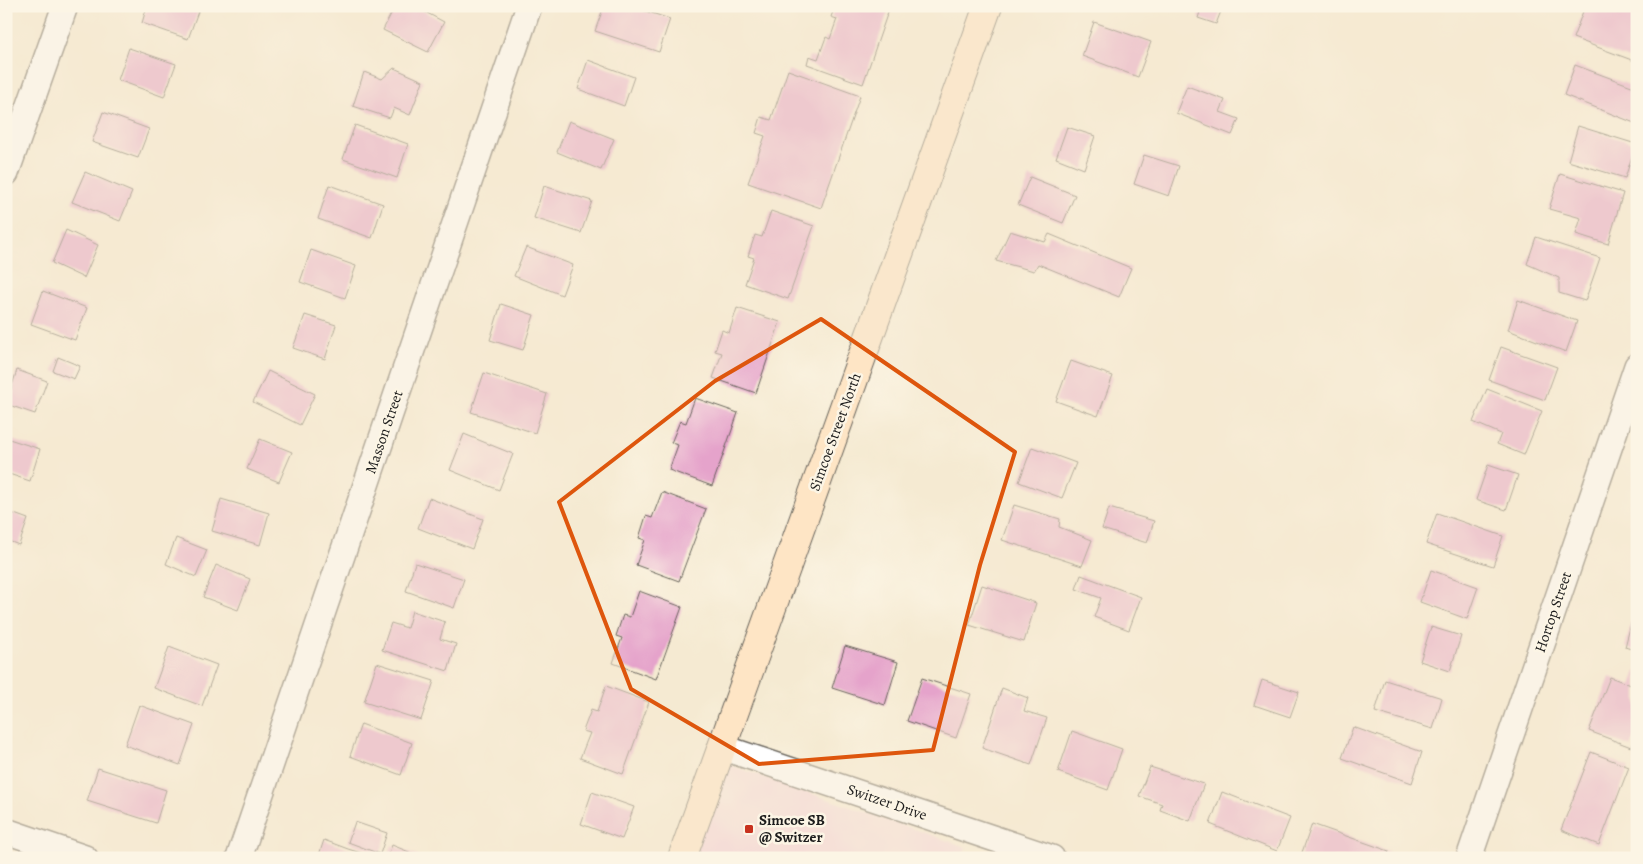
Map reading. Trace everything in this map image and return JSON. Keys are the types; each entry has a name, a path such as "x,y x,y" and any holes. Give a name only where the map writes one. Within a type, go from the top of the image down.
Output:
{"main road":[{"name":"Simcoe Street North","path":"682,858 988,6"}],"street":[{"path":"6,174 65,6"},
{"name":"Masson Street","path":"239,858 529,6"},
{"name":"Hortop Street","path":"1469,858 1637,366"},
{"name":"Switzer Drive","path":"721,747 1052,858"},
{"path":"6,831 85,858"}],"highlighted area":[{"path":"821,319 1015,452 980,565 933,750 759,764 631,689 559,502 715,381"}],"shaded area":[{"path":"715,760 966,847 963,858 682,858"}],"building":[{"path":"147,6 200,6 188,39 142,23"},
{"path":"395,6 414,6 444,22 428,52 383,30"},
{"path":"604,6 630,6 670,19 659,52 595,31"},
{"path":"835,6 890,6 863,84 807,64 809,56 818,59 826,37 830,39 837,19 831,17"},
{"path":"1202,6 1223,6 1216,24 1198,18"},
{"path":"1585,6 1601,6 1618,13 1621,6 1637,6 1637,62 1573,38"},
{"path":"1094,22 1151,42 1138,77 1082,56"},
{"path":"129,48 176,64 164,97 118,80"},
{"path":"588,60 634,77 624,106 578,89"},
{"path":"1575,65 1637,88 1637,124 1564,95"},
{"path":"394,68 423,81 410,115 394,108 390,118 353,106 364,72 382,79"},
{"path":"788,70 860,96 821,208 748,183 765,136 756,133 761,117 771,120"},
{"path":"1187,86 1225,100 1220,112 1239,119 1232,135 1176,113"},
{"path":"103,112 149,129 138,158 92,142"},
{"path":"569,121 614,139 601,170 557,152"},
{"path":"355,125 408,144 397,178 343,159"},
{"path":"1578,126 1636,144 1625,178 1568,161"},
{"path":"1067,127 1095,136 1084,169 1056,158"},
{"path":"1144,155 1179,166 1169,196 1134,184"},
{"path":"85,172 132,192 120,221 72,202"},
{"path":"1560,174 1623,193 1608,244 1576,234 1581,218 1549,209"},
{"path":"1030,177 1075,195 1063,223 1018,205"},
{"path":"329,185 383,204 372,238 318,219"},
{"path":"544,186 592,201 581,233 534,218"},
{"path":"771,211 814,226 788,299 745,284 754,258 748,256 755,235 762,237"},
{"path":"66,230 98,245 84,278 52,263"},
{"path":"1010,231 1045,242 1049,234 1131,268 1119,297 1038,264 1034,271 996,261"},
{"path":"1536,237 1600,258 1585,301 1559,293 1559,278 1527,264"},
{"path":"526,247 573,265 562,295 514,276"},
{"path":"311,250 356,266 345,298 300,282"},
{"path":"43,291 87,308 75,340 31,324"},
{"path":"1518,300 1577,321 1566,352 1508,330"},
{"path":"501,304 534,315 523,350 490,340"},
{"path":"737,308 780,322 756,393 713,378 722,353 715,351 722,330 729,333"},
{"path":"305,315 336,325 325,359 293,348"},
{"path":"1501,347 1557,367 1545,400 1489,380"},
{"path":"58,357 80,366 74,379 53,371"},
{"path":"1071,361 1113,376 1098,416 1056,401"},
{"path":"17,370 47,381 35,414 6,404"},
{"path":"268,371 315,394 300,425 253,402"},
{"path":"484,373 547,394 535,433 471,412"},
{"path":"1487,389 1542,411 1524,455 1497,444 1501,434 1473,422"},
{"path":"695,398 738,413 712,486 669,470 678,445 671,443 680,421 686,423"},
{"path":"464,434 513,454 499,490 450,470"},
{"path":"6,438 40,449 30,481 6,473"},
{"path":"260,439 292,452 279,482 247,469"},
{"path":"1032,447 1076,463 1062,498 1019,482"},
{"path":"1488,465 1518,475 1506,510 1476,500"},
{"path":"662,492 706,509 679,581 636,565 645,540 639,538 646,516 652,518"},
{"path":"429,498 483,519 472,549 418,528"},
{"path":"221,499 269,513 260,545 212,531"},
{"path":"1014,505 1060,519 1059,527 1092,540 1082,566 1002,540"},
{"path":"1109,508 1154,521 1147,543 1102,529"},
{"path":"6,511 28,519 19,545 6,540"},
{"path":"1437,513 1503,536 1493,566 1426,544"},
{"path":"176,538 207,550 196,577 166,564"},
{"path":"415,563 464,579 454,608 406,591"},
{"path":"216,565 250,579 238,610 203,597"},
{"path":"1431,570 1478,587 1467,619 1420,602"},
{"path":"1081,575 1141,597 1129,630 1094,617 1101,598 1076,589"},
{"path":"982,585 1036,603 1024,642 969,625"},
{"path":"639,591 682,607 656,679 613,663 622,638 616,636 623,615 630,617"},
{"path":"1637,604 1637,651 1625,647"},
{"path":"412,611 445,622 440,639 456,644 448,671 382,650 391,623 407,628"},
{"path":"1431,627 1461,636 1450,671 1420,661"},
{"path":"845,646 898,662 885,705 832,688"},
{"path":"169,647 217,665 202,706 154,688"},
{"path":"377,663 434,681 421,720 364,702"},
{"path":"1637,669 1637,731 1631,747 1589,731 1610,677 1631,685"},
{"path":"922,678 971,694 956,738 907,721"},
{"path":"1262,680 1299,692 1290,717 1254,705"},
{"path":"1385,680 1442,698 1433,729 1375,712"},
{"path":"606,686 649,702 623,774 580,758 590,733 583,731 591,710 597,712"},
{"path":"1002,688 1028,698 1024,711 1047,718 1031,765 982,748"},
{"path":"139,705 194,725 180,765 125,745"},
{"path":"361,724 412,743 401,775 350,756"},
{"path":"1353,727 1422,752 1412,783 1342,758"},
{"path":"1072,731 1122,749 1108,790 1058,772"},
{"path":"1591,752 1629,767 1599,845 1561,830"},
{"path":"1150,767 1204,784 1190,821 1160,810 1162,804 1139,796"},
{"path":"98,768 166,790 156,823 87,801"},
{"path":"592,792 634,807 622,839 581,824"},
{"path":"1222,792 1290,818 1277,851 1210,824"},
{"path":"355,822 387,833 380,854 348,842"},
{"path":"1312,824 1389,851 1387,858 1300,858"},
{"path":"324,840 348,849 377,858 318,858"},
{"path":"392,845 424,858 387,858"}],"place":[{"name":"Simcoe SB @ Switzer","path":"749,829"}]}
